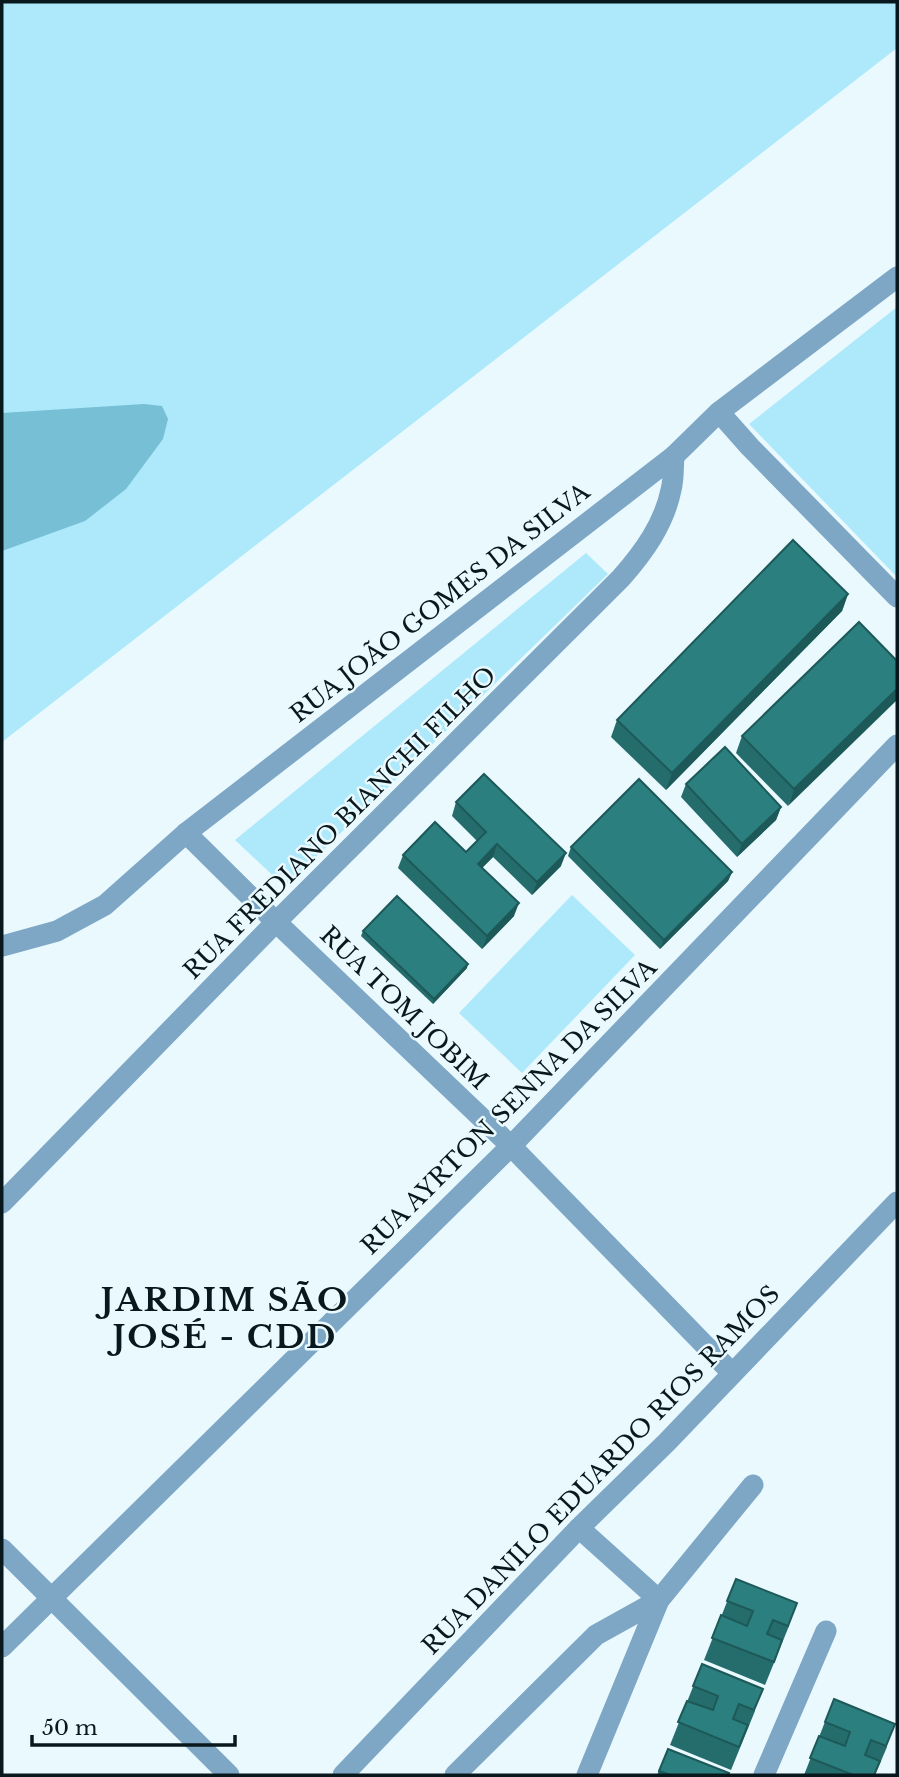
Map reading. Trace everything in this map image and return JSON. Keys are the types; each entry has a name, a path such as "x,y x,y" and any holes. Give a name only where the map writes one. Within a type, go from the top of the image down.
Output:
{"street":[{"name":"RUA JOÃO GOMES DA SILVA","path":"2,946 57,931 105,905 186,833 674,456 719,412 897,276"},
{"path":"719,412 897,597"},
{"name":"RUA FREDIANO BIANCHI FILHO","path":"2,1203 276,922 612,587 645,550 661,520 672,489 674,456"},
{"name":"RUA AYRTON SENNA DA SILVA","path":"2,1647 511,1146 897,744"},
{"name":"RUA TOM JOBIM","path":"186,833 511,1146 731,1373"},
{"name":"RUA DANILO EDUARDO RIOS RAMOS","path":"343,1775 897,1202"},
{"path":"587,1775 659,1600 753,1485"},
{"path":"579,1528 659,1600"},
{"path":"2,1549 229,1775"},
{"path":"454,1775 596,1635 659,1600"},
{"path":"764,1775 826,1630"}],"shaded area":[{"path":"2,2 897,2 897,48 2,742"},
{"path":"897,307 897,577 749,424"},
{"path":"144,404 162,406 168,419 163,439 126,489 85,521 2,551 2,413"},
{"path":"586,553 608,574 285,887 235,840"},
{"path":"572,895 635,955 522,1073 459,1013"}],"building":[{"path":"793,540 848,594 672,773 617,720"},
{"path":"859,622 897,661 897,689 794,789 742,736"},
{"path":"725,747 781,807 742,844 686,784"},
{"path":"484,774 566,853 537,882 497,844 478,864 519,903 487,936 403,855 435,822 466,852 486,832 456,802"},
{"path":"639,779 732,872 664,940 571,847"},
{"path":"397,896 468,964 434,999 363,931"},
{"path":"736,1579 797,1603 788,1626 773,1620 767,1634 782,1640 774,1662 712,1638 721,1615 747,1626 753,1611 727,1601"},
{"path":"702,1664 763,1689 754,1710 739,1704 733,1719 748,1725 739,1747 678,1722 687,1701 713,1710 718,1696 693,1686"},
{"path":"834,1699 895,1724 886,1746 871,1740 865,1755 880,1761 874,1775 853,1775 810,1758 819,1736 845,1746 850,1732 825,1722"},
{"path":"668,1749 729,1773 670,1775 659,1771"}],"district":[{"name":"JARDIM SÃO JOSÉ - CDD","path":"225,1318"}]}
